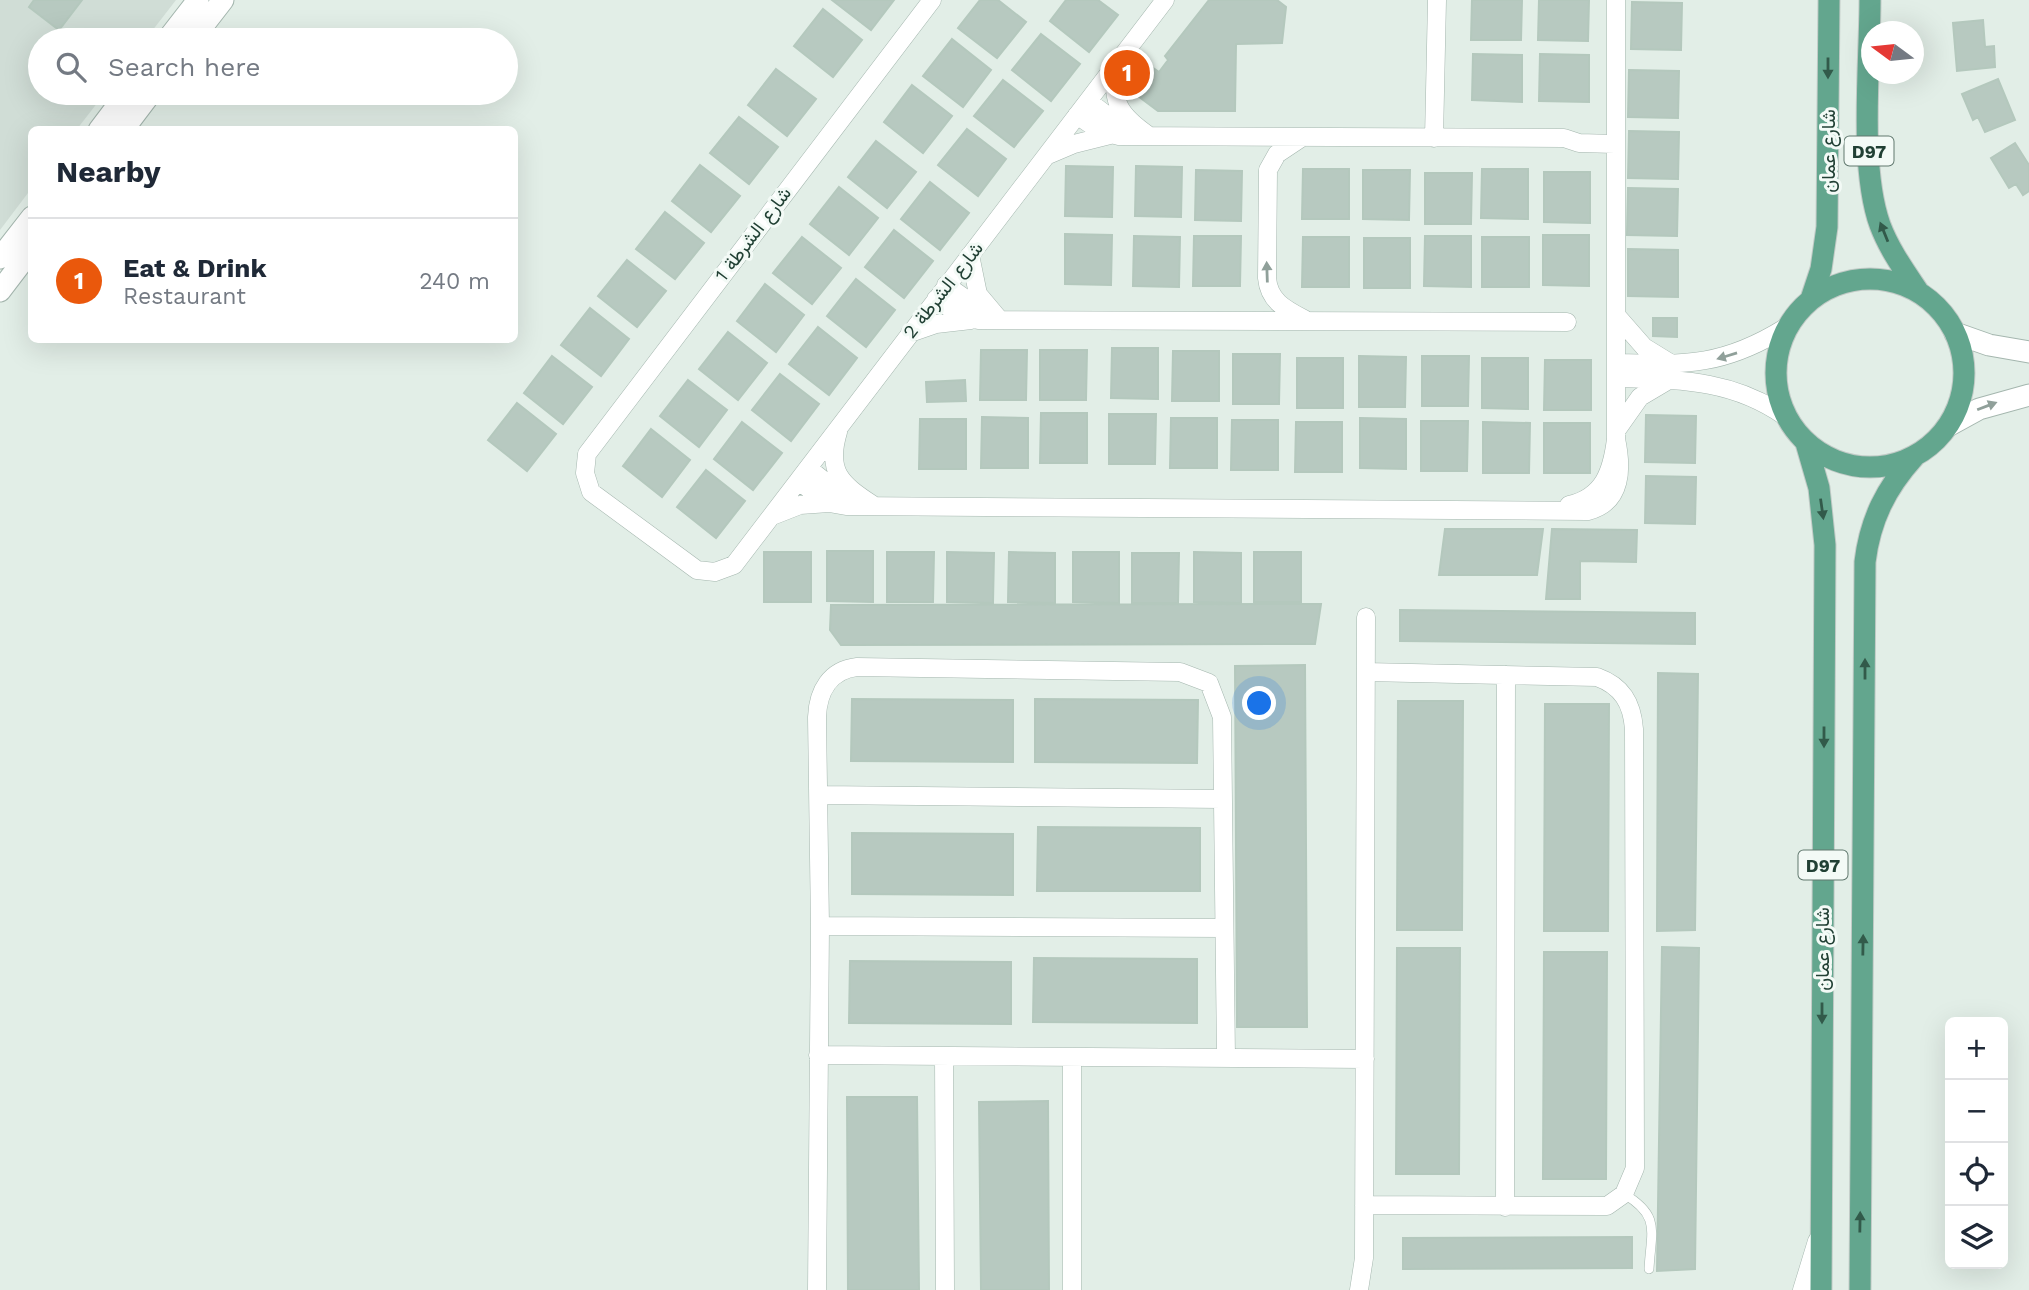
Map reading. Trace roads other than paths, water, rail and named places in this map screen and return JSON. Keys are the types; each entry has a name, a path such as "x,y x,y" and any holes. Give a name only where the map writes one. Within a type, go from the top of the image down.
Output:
{"main road":[{"name":"شارع عمان","path":"1811,299 1821,269 1827,227 1829,0"},
{"name":"D97","path":"1870,0 1869,157 1872,192 1886,240 1918,291"},
{"path":"1863,279 1897,282 1918,291 1940,309 1955,333 1962,351 1963,390 1948,426 1933,444 1914,457 1892,466 1869,468 1846,465 1825,457 1806,443 1786,417 1779,399 1776,370 1780,342 1788,326 1811,299 1830,287 1863,279"},
{"name":"شارع عمان","path":"1806,443 1819,488 1825,545 1821,1290"},
{"name":"D97","path":"1860,1290 1865,562 1870,532 1882,501 1914,457"}],"street":[{"path":"176,28 198,0"},
{"path":"201,28 223,0"},
{"name":"شارع الشرطة 1","path":"715,572 697,570 683,563 591,492 585,473 592,446 932,0"},
{"name":"شارع الشرطة 2","path":"715,572 734,565 1166,0"},
{"path":"1434,138 1437,0"},
{"path":"772,516 800,505 830,503 1552,508 1587,499 1600,489 1609,474 1616,435 1616,0"},
{"path":"1115,66 1113,88 1119,108 1141,135"},
{"path":"102,126 118,105"},
{"path":"126,126 143,105"},
{"path":"1082,108 1141,135"},
{"path":"1082,108 1110,135"},
{"path":"1045,156 1074,144 1110,135 1564,138 1579,143 1616,139"},
{"path":"1301,138 1277,154 1268,170 1267,278 1270,291 1278,303 1307,320"},
{"path":"0,258 28,222"},
{"path":"0,291 28,254"},
{"path":"970,255 978,294 999,319"},
{"path":"941,292 999,319"},
{"path":"941,292 957,313 976,320"},
{"path":"1616,315 1644,347 1672,372"},
{"path":"910,333 949,321 999,319 1567,322"},
{"path":"1616,435 1640,397 1672,372 1740,352 1788,326"},
{"path":"1955,333 1989,345 2029,352"},
{"path":"1616,371 1672,372 1730,389 1768,405 1786,417"},
{"path":"1948,426 1979,409 2029,395"},
{"path":"841,424 834,447 837,472 864,505"},
{"path":"803,475 864,505"},
{"path":"803,475 830,503"},
{"path":"1359,1290 1364,1258 1366,617"},
{"path":"817,1290 819,741 827,704 838,687 856,677 886,669 1180,672 1197,676 1209,683 1222,717 1226,1058"},
{"path":"1364,1205 1607,1206 1624,1194 1635,1168 1633,719 1624,694 1597,677 1366,673"},
{"path":"1505,1207 1506,675"},
{"path":"819,795 1222,799"},
{"path":"820,926 1224,928"},
{"path":"818,1055 1365,1059"},
{"path":"944,1056 945,1290"},
{"path":"1072,1057 1072,1290"},
{"path":"1802,1290 1821,1228"},
{"path":"1364,1258 1369,1290"}],"lane":[{"path":"1624,1194 1641,1204 1650,1215 1649,1269"}],"place":[{"name":"Eat & Drink","path":"1127,73"}]}
